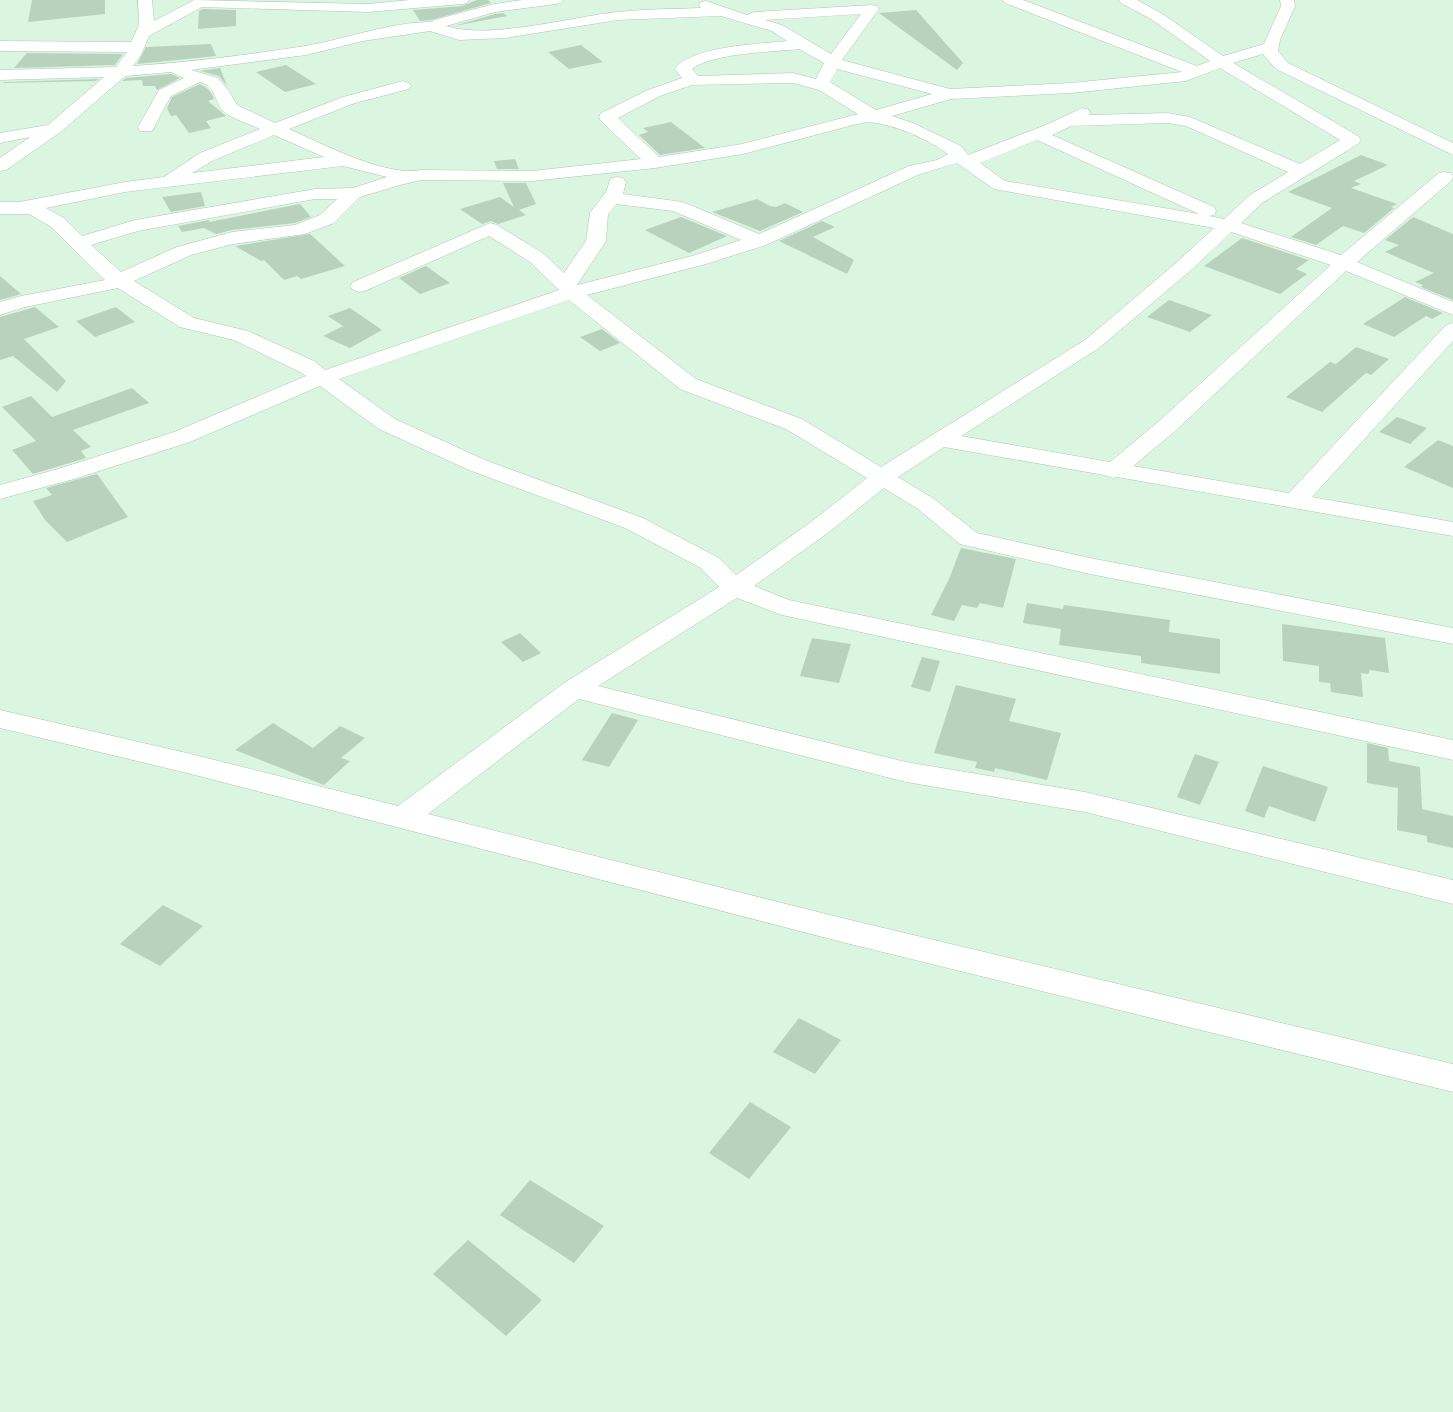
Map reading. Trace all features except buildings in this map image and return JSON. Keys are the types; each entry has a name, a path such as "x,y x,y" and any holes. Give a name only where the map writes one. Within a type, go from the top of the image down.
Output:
{"street":[{"path":"2,162 56,127 122,70 133,56 147,24 145,0"},
{"path":"0,46 139,41 199,3 266,3 368,8 462,0"},
{"path":"423,27 494,8 556,0"},
{"path":"699,0 722,12 777,28 832,62 950,94"},
{"path":"1010,0 1192,74"},
{"path":"402,818 574,689 735,588 820,527 884,477 1092,344 1183,267 1256,199 1352,140 1306,114 1220,75 1156,16 1126,0"},
{"path":"1287,0 1288,6 1270,47 1270,52 1282,66 1453,150"},
{"path":"741,18 782,13 872,9 832,62 821,84 823,86"},
{"path":"0,75 93,73 168,68 306,50 362,36 431,26 459,35 505,33 618,16 722,12"},
{"path":"802,44 729,52 694,60 683,69 694,80 793,78 823,86 874,116 903,125 955,150 961,158 1000,185 1230,224"},
{"path":"78,243 135,226 315,194 354,193 421,175 532,176 655,163 743,149 874,116 950,94 1071,88 1192,74 1220,75 1270,47"},
{"path":"168,68 212,81 223,94 230,108 274,130 346,160 408,178"},
{"path":"1127,99 1145,95 1192,74"},
{"path":"146,127 165,93 198,77"},
{"path":"655,163 607,117 654,93 684,84 692,79"},
{"path":"164,182 206,157 348,100 403,86"},
{"path":"0,492 66,474 182,437 323,378 570,289 699,260 759,241 915,170 961,158 1037,134 1091,108 1109,103"},
{"path":"1066,121 1168,118 1190,122 1301,171"},
{"path":"0,138 56,127"},
{"path":"1037,134 1230,224 1324,255 1453,309"},
{"path":"9,208 125,187 346,160"},
{"path":"570,289 596,241 599,213 615,193 619,166"},
{"path":"1113,471 1166,427 1343,263 1445,177"},
{"path":"0,309 21,302 107,286 184,251 232,238 305,228 327,219 354,193"},
{"path":"611,198 677,206 759,241"},
{"path":"9,208 33,208 57,222 111,275 187,324 241,335 306,366 387,424 477,466 634,524 710,564 735,588 782,607 1453,750"},
{"path":"360,286 490,229 538,258 585,304 688,384 794,424 926,504 969,539 1090,566 1453,636"},
{"path":"1295,501 1453,329"},
{"path":"940,440 1453,529"},
{"path":"574,689 906,772 1085,802 1453,892"},
{"path":"0,718 191,764 842,930 1453,1078"}]}
